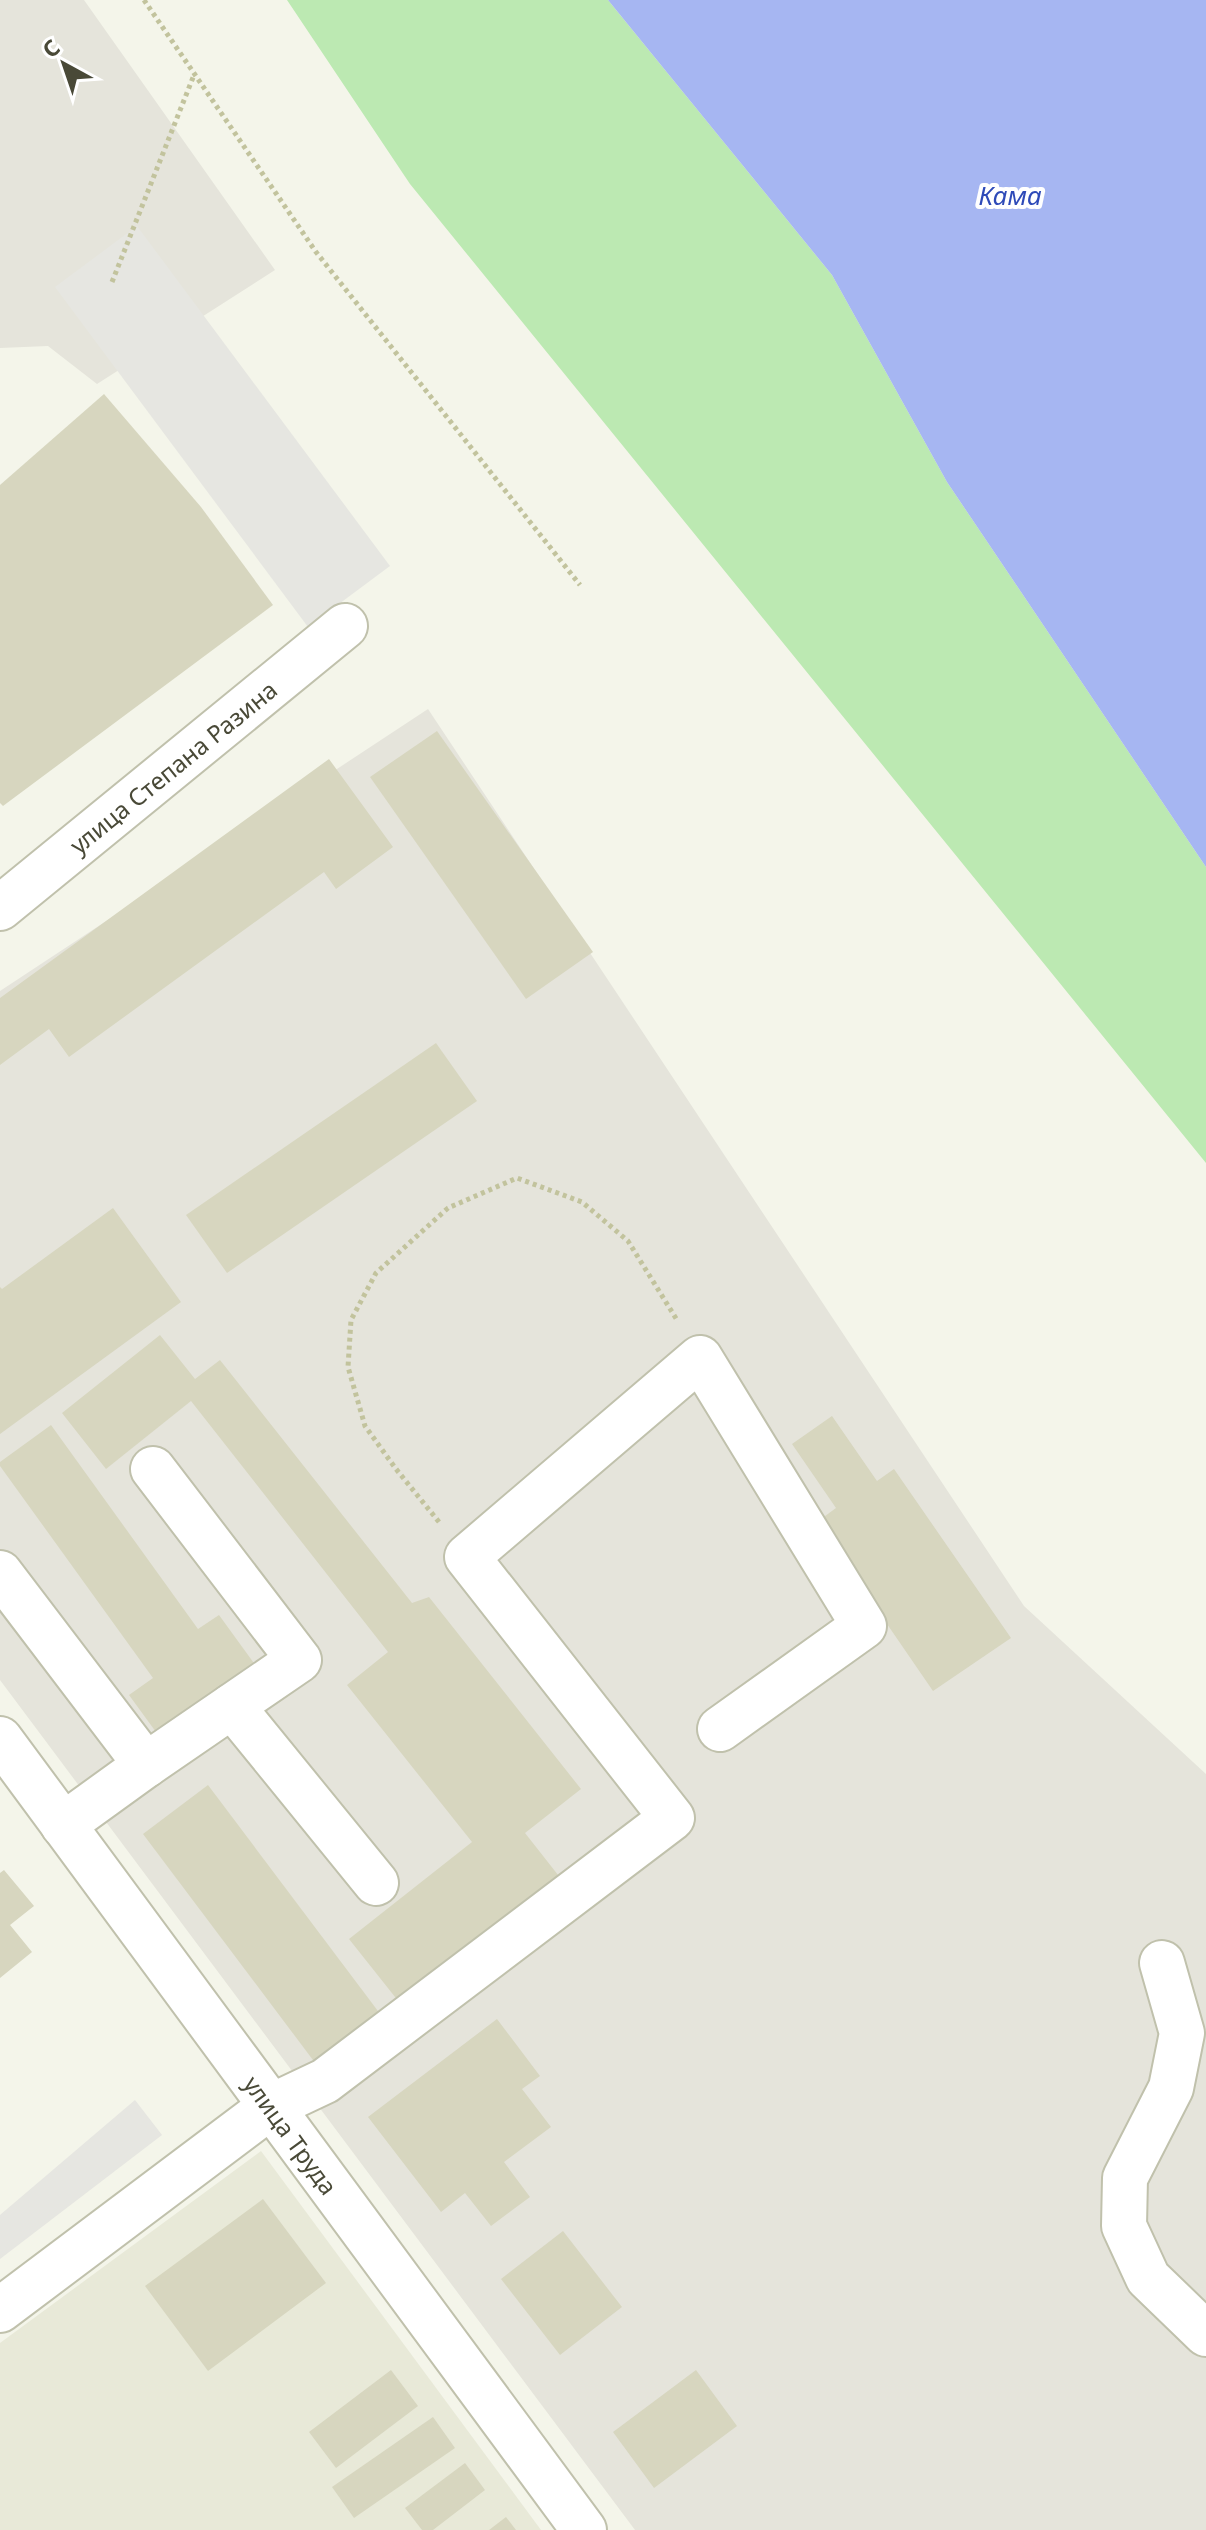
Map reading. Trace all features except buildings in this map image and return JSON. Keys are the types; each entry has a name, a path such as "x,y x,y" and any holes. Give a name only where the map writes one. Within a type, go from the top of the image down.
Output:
{"street":[{"name":"улица Степана Разина","path":"0,908 345,626"},
{"path":"0,2310 270,2107 325,2081 672,1818 467,1557 700,1358 864,1626 720,1729"},
{"path":"63,1825 299,1660 153,1469"},
{"path":"0,1573 146,1765"},
{"path":"232,1706 376,1883"},
{"name":"улица Труда","path":"0,1739 584,2530"},
{"path":"1162,1963 1182,2033 1171,2088 1125,2178 1124,2226 1148,2278 1206,2334"}],"path":[{"path":"144,0 316,252 580,585"},
{"path":"112,282 195,74"},
{"path":"467,1557 365,1426 348,1367 351,1320 376,1273 448,1208 517,1178 582,1202 628,1241 700,1358"}],"shaded area":[{"path":"0,0 84,0 275,270 97,384 48,346 0,348"},
{"path":"137,226 390,566 308,627 55,287"},
{"path":"428,709 1024,1606 1206,1774 1206,2530 635,2530 0,1680 0,991"},
{"path":"135,2100 162,2135 0,2259 0,2215"},
{"path":"261,2151 541,2530 0,2530 0,2343"}],"green space":[{"path":"287,0 608,0 832,275 947,482 1206,867 1206,1163 410,184"}],"water":[{"name":"Кама","path":"608,0 1206,0 1206,867 947,482 832,275"}]}
